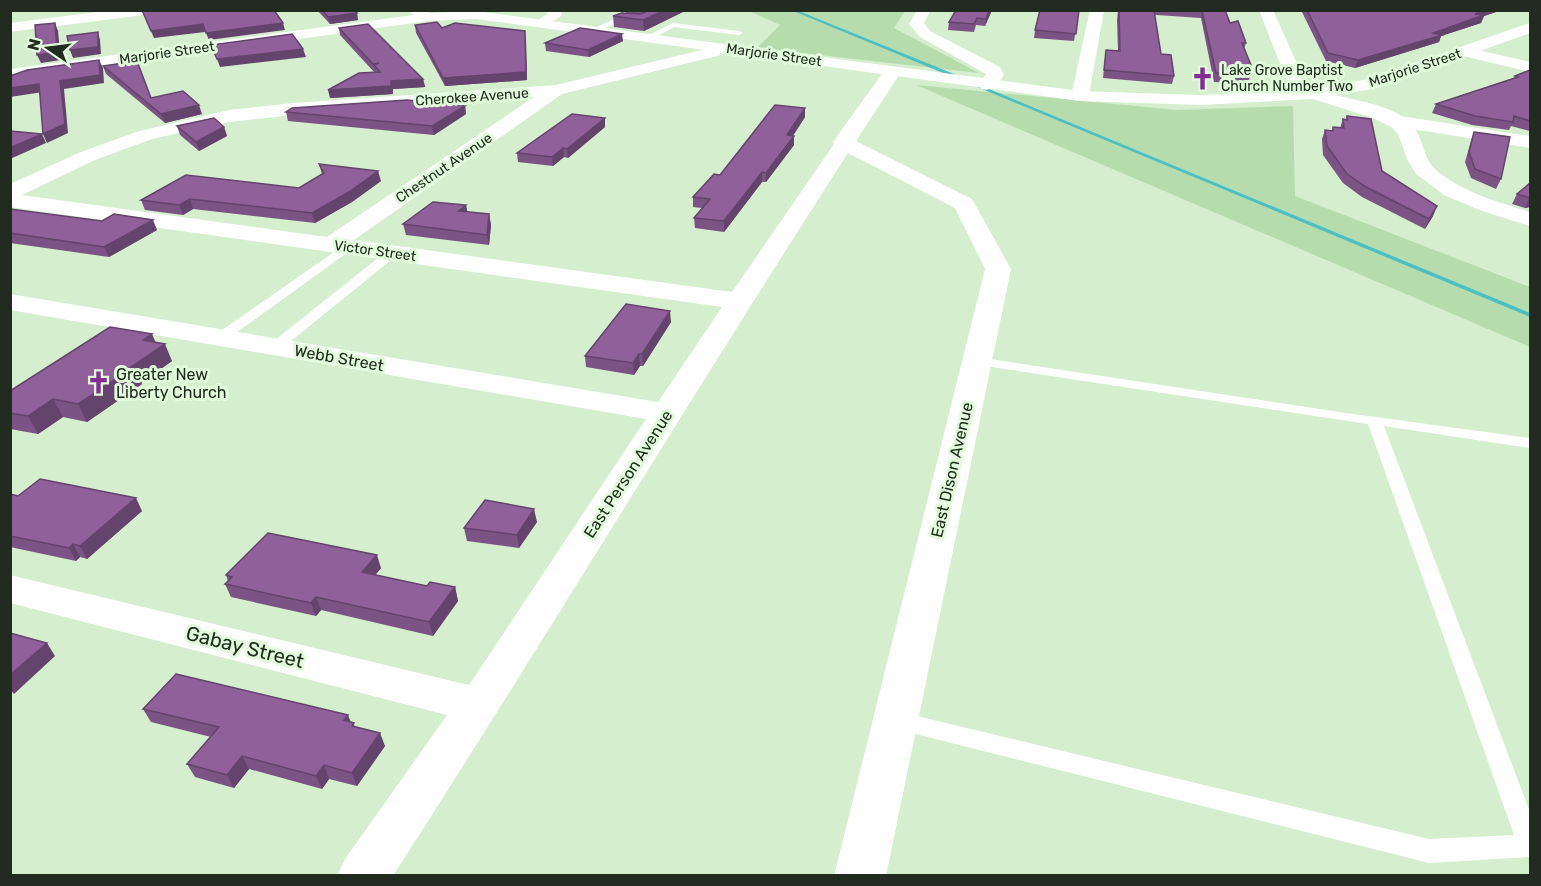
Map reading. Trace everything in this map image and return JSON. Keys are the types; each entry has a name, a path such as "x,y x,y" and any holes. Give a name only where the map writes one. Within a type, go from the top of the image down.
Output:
{"street":[{"path":"10,28 152,10"},
{"path":"411,10 428,17"},
{"path":"541,23 554,16 555,10"},
{"path":"924,10 916,24 925,33 994,71 995,75 987,85"},
{"path":"1080,96 1098,10"},
{"path":"1266,10 1295,79 1311,94 1385,116 1394,121 1405,128 1417,162 1430,175 1460,196 1530,219"},
{"name":"Marjorie Street","path":"10,74 428,17 476,15 1080,96 1201,100 1311,94 1367,85 1530,28"},
{"name":"Cherokee Avenue","path":"10,192 88,156 146,135 229,117 293,109 556,90 727,49"},
{"path":"1465,52 1530,67"},
{"name":"East Person Avenue","path":"363,876 479,705 843,142 892,72"},
{"name":"Chestnut Avenue","path":"339,246 556,90"},
{"path":"1394,121 1530,142"},
{"name":"East Dison Avenue","path":"843,142 964,204 998,269 860,876"},
{"name":"Victor Street","path":"10,200 739,302"},
{"name":"Webb Street","path":"10,302 667,413"},
{"name":"Gabay Street","path":"10,590 479,705"}],"lane":[{"path":"594,30 622,20 642,20"},
{"path":"655,22 739,33"},
{"path":"647,38 673,25"},
{"path":"220,338 339,246"},
{"path":"275,347 392,253"},
{"path":"977,361 1530,444"},
{"path":"896,719 1429,851 1530,845 1374,420"}],"green space":[{"path":"749,11 905,11 894,28 979,73 757,48 780,25"},
{"path":"916,85 1177,110 1293,106 1295,196 1530,287 1530,347"}],"building":[{"path":"142,10 274,10 283,23 206,33 203,24 151,31"},
{"path":"322,10 354,10 357,13 328,17"},
{"path":"646,10 665,10 643,20 613,16 622,13 641,14"},
{"path":"956,10 989,10 986,19 977,18 974,24 949,22"},
{"path":"1040,10 1079,10 1076,34 1035,30"},
{"path":"1119,10 1154,10 1161,54 1171,55 1174,76 1104,70 1106,50 1120,51"},
{"path":"1193,10 1225,10 1230,23 1238,21 1246,43 1242,43 1251,65 1247,66 1250,76 1216,73 1202,11"},
{"path":"1307,10 1486,10 1475,14 1484,15 1433,33 1442,35 1358,60 1328,53"},
{"path":"437,22 442,28 455,23 525,31 526,72 443,78 415,25"},
{"path":"55,23 57,52 37,55 35,25"},
{"path":"368,24 423,79 391,81 391,86 328,90 359,73 380,72 374,65 379,63 373,64 339,28"},
{"path":"580,28 622,34 588,50 545,43"},
{"path":"98,32 98,47 70,50 67,36"},
{"path":"292,34 303,49 217,59 211,45"},
{"path":"99,60 100,75 60,81 65,124 43,134 39,84 10,88 10,76 27,70"},
{"path":"137,61 151,98 183,91 199,105 161,114 103,66"},
{"path":"1530,70 1530,121 1514,116 1513,122 1475,116 1436,104 1518,77 1515,76"},
{"path":"407,100 465,106 432,126 286,112 292,108"},
{"path":"775,105 805,108 787,135 794,136 766,173 762,172 724,221 694,218 710,199 693,197 714,174 720,175"},
{"path":"572,114 605,118 567,149 563,148 552,157 517,153"},
{"path":"1347,116 1371,119 1382,171 1437,206 1429,219 1366,187 1347,174 1327,146 1325,130 1333,131 1333,127 1344,128 1343,119 1347,120"},
{"path":"214,118 224,127 196,142 177,126"},
{"path":"10,131 42,134 10,148"},
{"path":"1474,132 1510,137 1501,179 1475,169 1469,152"},
{"path":"319,164 378,171 349,192 312,213 190,199 179,205 141,200 186,175 299,188 324,173"},
{"path":"1530,183 1530,198 1517,194"},
{"path":"433,202 466,205 459,211 489,214 487,235 403,224"},
{"path":"10,209 102,221 114,214 153,220 104,247 10,233"},
{"path":"626,304 670,311 642,354 639,354 633,363 585,356"},
{"path":"110,327 152,334 143,340 165,344 78,404 53,399 28,416 10,413 10,391"},
{"path":"40,479 136,498 80,546 73,544 69,548 10,536 10,494 18,496"},
{"path":"485,500 534,509 517,535 464,528"},
{"path":"268,533 377,555 362,572 427,586 430,582 455,587 429,622 316,597 311,603 225,584 232,577 226,575"},
{"path":"10,633 47,643 10,675"},
{"path":"176,674 348,715 344,720 354,723 352,726 380,733 352,773 324,765 316,776 242,756 227,775 187,764 219,727 143,709"}],"waterway":[{"path":"792,10 957,77"},
{"path":"977,85 1530,315"}],"place":[{"name":"Lake Grove Baptist Church Number Two","path":"1203,78"},
{"name":"Greater New Liberty Church","path":"98,383"}]}
